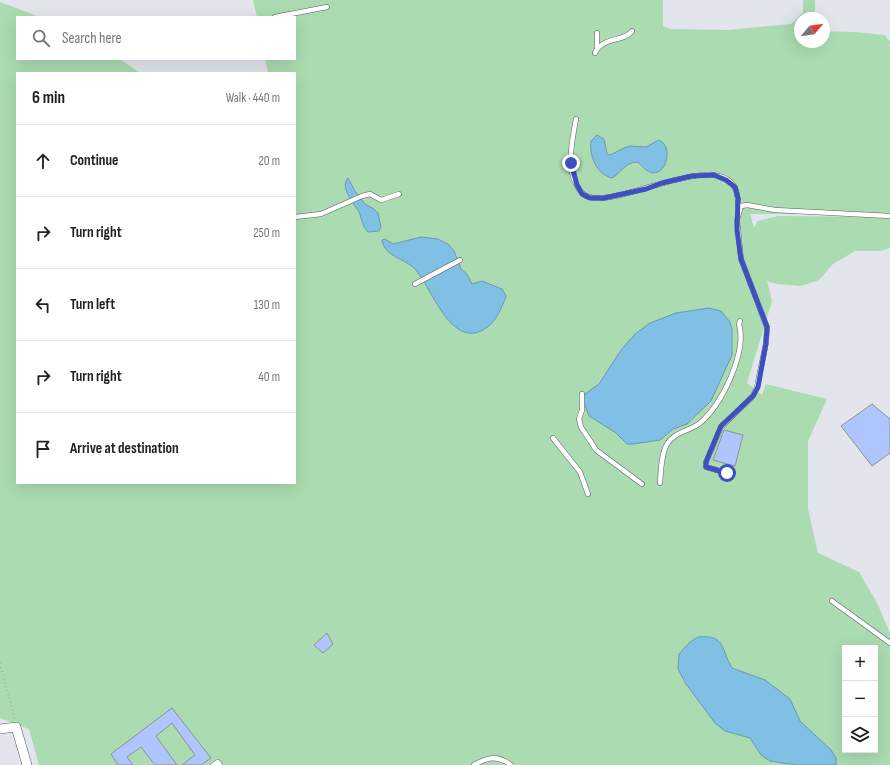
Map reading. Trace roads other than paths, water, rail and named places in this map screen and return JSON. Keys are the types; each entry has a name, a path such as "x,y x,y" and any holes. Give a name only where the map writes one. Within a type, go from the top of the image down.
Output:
{"street":[{"path":"0,729 16,727 27,765"}],"lane":[{"path":"279,16 327,7"},
{"path":"597,47 618,37 626,36 632,31"},
{"path":"595,52 597,47 597,33"},
{"path":"576,119 570,153 573,174 582,194 590,198 604,198 646,189 662,183 692,176 714,175 726,180 735,187 739,210 737,230 741,259 767,327 765,350 758,387 753,396 721,426 706,462 706,467 727,473"},
{"path":"296,217 321,214 370,194 381,200 399,194"},
{"path":"739,210 741,206 747,205 775,210 890,216"},
{"path":"415,284 460,260"},
{"path":"660,483 663,458 667,444 673,437 705,419 730,378 739,353 741,331 739,324 740,321"},
{"path":"582,394 580,423 594,446 600,453 642,484"},
{"path":"553,438 580,472 588,494"},
{"path":"832,601 890,643"},
{"path":"474,765 488,758 501,758 511,765"}],"water":[{"path":"597,135 604,139 607,154 610,155 630,146 646,147 659,140 664,144 666,149 666,162 659,171 654,173 644,169 638,162 634,162 626,166 612,178 606,176 598,168 591,152 591,141"},
{"path":"348,178 355,191 365,204 378,213 381,227 379,231 368,232 364,227 359,212 346,191 345,186"},
{"path":"421,237 438,239 448,244 454,251 461,269 467,274 472,284 482,281 502,289 506,296 498,315 491,324 483,330 471,333 461,330 451,323 415,269 411,265 391,254 384,246 382,240 385,239 393,244"},
{"path":"709,308 721,311 730,322 732,330 732,355 711,401 687,424 673,429 660,440 627,444 616,433 589,416 584,402 585,394 599,384 621,350 635,334 650,323 676,313"},
{"path":"698,637 714,638 724,649 732,668 765,680 790,699 800,721 831,750 836,758 836,765 795,765 770,761 761,755 750,738 725,731 715,723 686,684 678,669 679,654 690,642"}]}
